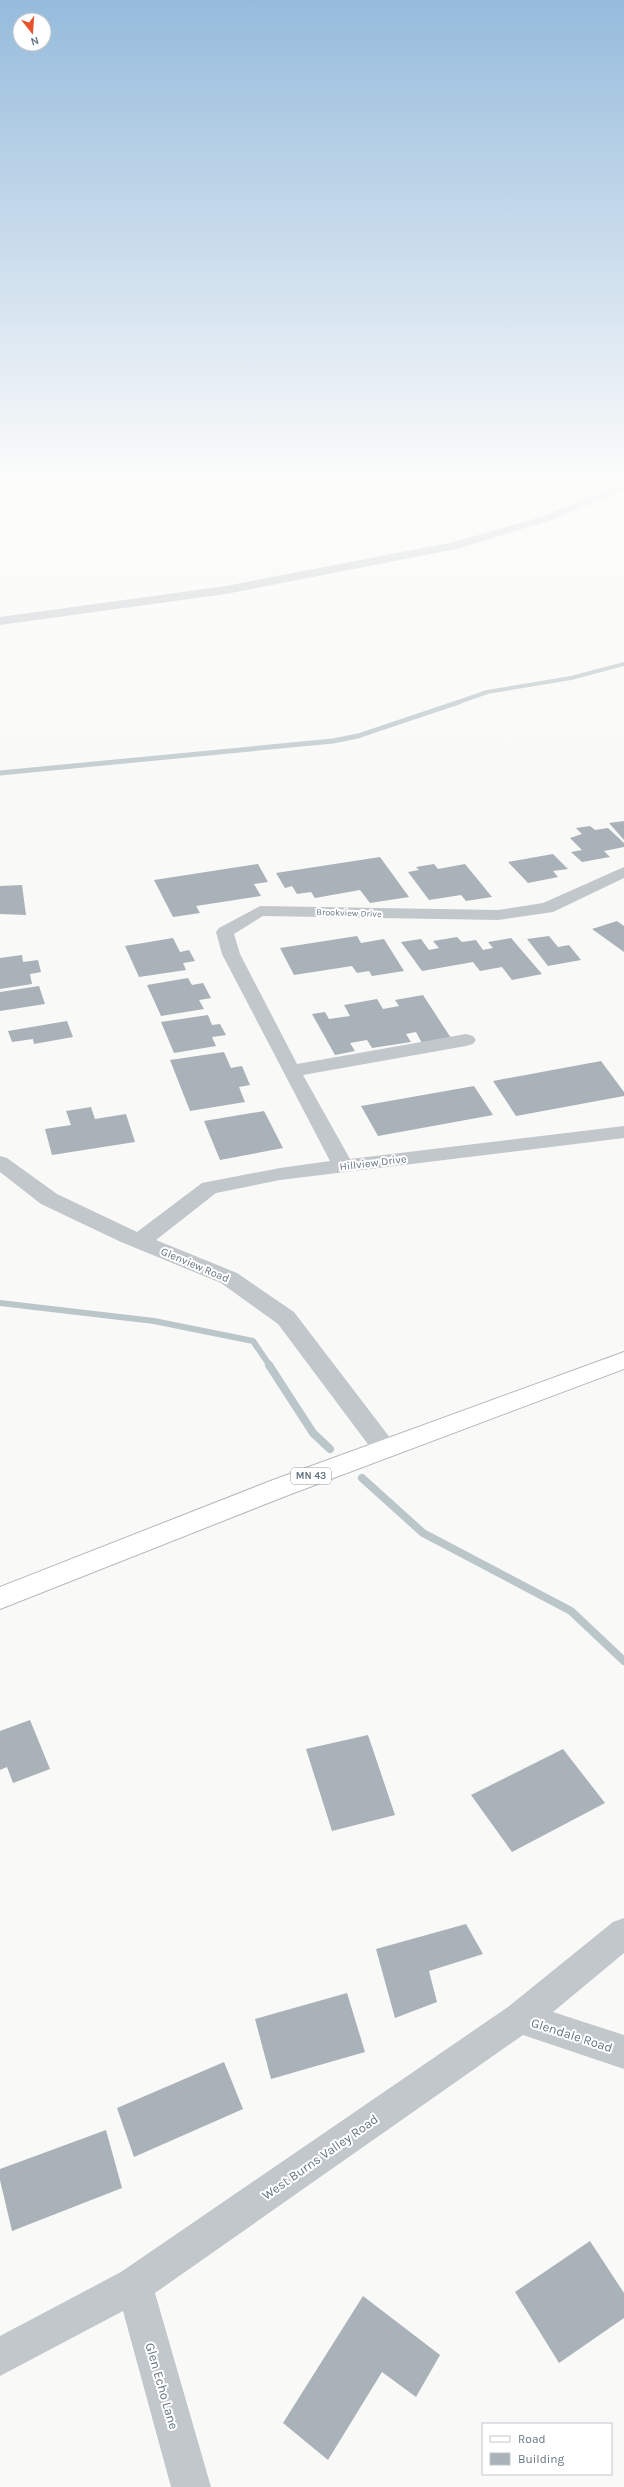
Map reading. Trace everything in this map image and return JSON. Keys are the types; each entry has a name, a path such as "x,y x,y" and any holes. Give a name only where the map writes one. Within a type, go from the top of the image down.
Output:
{"main road":[{"name":"MN 43","path":"0,1598 282,1487 624,1360"}],"street":[{"path":"0,621 182,596"},
{"name":"Brookview Drive","path":"343,1166 291,1071 231,954 225,932 260,911 498,915 547,908 624,872"},
{"path":"291,1071 466,1040"},
{"name":"Hillview Drive","path":"140,1241 209,1188 280,1174 624,1132"},
{"name":"Glenview Road","path":"0,1162 49,1199 140,1241 229,1278 286,1318 385,1449"},
{"name":"West Burns Valley Road","path":"0,2357 134,2285 520,2018 624,1933"},
{"name":"Glendale Road","path":"520,2018 624,2052"},
{"name":"Glen Echo Lane","path":"134,2285 190,2487"}],"building":[{"path":"624,821 624,840 609,823"},
{"path":"590,826 595,830 608,828 624,843 624,847 604,851 610,857 582,862 571,852 582,850 570,838 582,834 576,828"},
{"path":"553,854 568,869 553,871 558,877 528,883 508,862"},
{"path":"380,857 409,897 370,903 360,890 315,898 311,892 297,894 292,886 285,888 276,873"},
{"path":"258,864 268,882 254,884 261,896 196,906 200,913 173,917 154,880"},
{"path":"434,864 438,869 465,864 492,897 466,901 461,895 429,900 408,872 419,870 416,867"},
{"path":"22,885 26,915 0,914 0,886"},
{"path":"617,921 624,926 624,952 592,929"},
{"path":"357,936 361,943 384,939 404,971 372,976 369,971 357,973 352,966 294,975 280,948"},
{"path":"549,936 558,947 569,945 581,960 548,966 527,939"},
{"path":"457,937 462,942 476,940 483,950 493,948 488,942 511,938 542,974 512,980 502,967 480,971 473,962 422,971 401,942 421,939 429,950 439,948 433,941"},
{"path":"173,938 180,952 189,950 195,961 183,963 186,970 139,977 125,946"},
{"path":"22,955 23,962 38,960 41,972 30,974 32,984 0,989 0,958"},
{"path":"188,978 192,985 203,983 211,998 199,1000 204,1009 161,1016 147,985"},
{"path":"39,986 45,1004 0,1011 0,992"},
{"path":"423,995 451,1038 422,1043 416,1032 406,1034 411,1042 372,1048 367,1040 350,1043 355,1051 335,1055 312,1014 325,1012 329,1019 350,1016 344,1005 377,999 383,1009 399,1006 395,1000"},
{"path":"208,1015 212,1025 220,1024 226,1035 212,1037 216,1046 174,1053 161,1022"},
{"path":"67,1021 73,1037 34,1044 33,1039 12,1042 8,1031"},
{"path":"224,1052 231,1068 242,1066 250,1085 239,1087 245,1102 190,1111 170,1060"},
{"path":"601,1061 624,1092 624,1096 516,1116 493,1081"},
{"path":"474,1086 493,1115 378,1136 361,1106"},
{"path":"91,1107 95,1119 126,1114 135,1142 52,1155 45,1129 71,1125 66,1111"},
{"path":"264,1111 283,1148 220,1160 204,1121"},
{"path":"30,1720 50,1769 13,1783 7,1767 0,1770 0,1731"},
{"path":"368,1735 395,1815 332,1831 306,1749"},
{"path":"563,1749 605,1803 512,1852 471,1795"},
{"path":"466,1924 483,1954 429,1971 437,2002 395,2018 376,1949"},
{"path":"347,1993 365,2052 271,2079 255,2019"},
{"path":"224,2062 243,2109 134,2157 117,2108"},
{"path":"106,2130 122,2188 12,2231 0,2180 0,2169"},
{"path":"590,2241 624,2293 624,2318 559,2363 515,2292"},
{"path":"363,2296 440,2355 416,2397 382,2372 328,2460 283,2423"}],"waterway":[{"path":"456,703 487,692 571,678 624,664"},
{"path":"0,773 333,741 358,736 459,702"},
{"path":"0,1303 154,1321 253,1341 270,1366"},
{"path":"269,1365 313,1433 330,1449"},
{"path":"362,1478 423,1533 571,1611 624,1661"}]}
